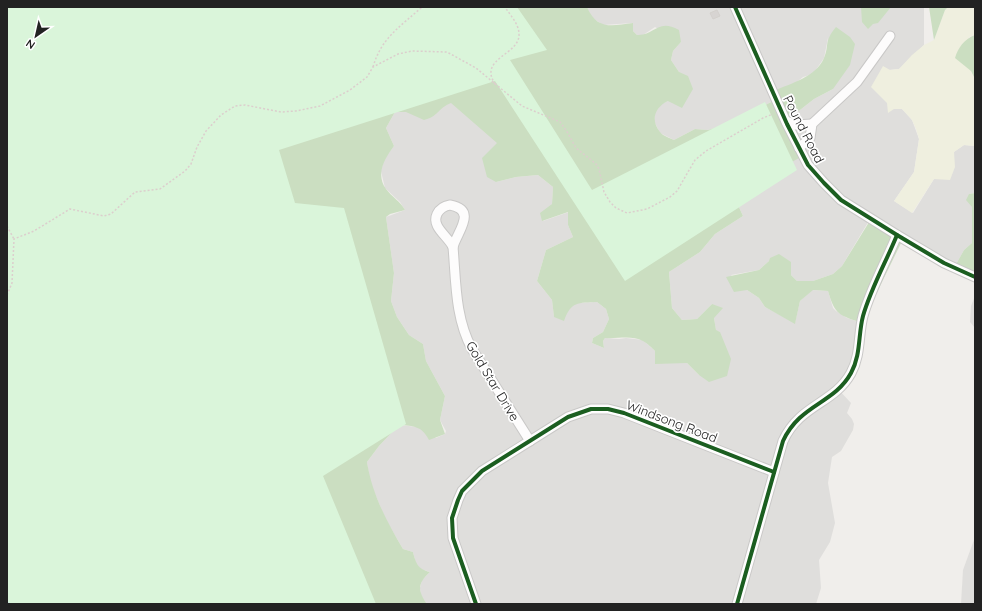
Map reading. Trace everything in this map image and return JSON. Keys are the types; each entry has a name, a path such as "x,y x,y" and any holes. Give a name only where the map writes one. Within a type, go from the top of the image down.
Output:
{"street":[{"name":"Pound Road","path":"735,7 786,121 808,165 841,200 944,263 975,278"},
{"path":"799,148 810,138 812,124 857,82 890,36"},
{"path":"786,121 796,125 812,124"},
{"path":"738,604 783,441 790,428 806,411 836,391 850,374 857,359 860,330 866,305 897,235"},
{"name":"Gold Star Drive","path":"453,247 459,310 465,334 472,349 530,441"},
{"name":"Windsong Road","path":"476,604 453,538 452,518 454,509 462,491 475,477 576,413 592,409 608,409 624,413 774,472"}],"path":[{"path":"14,240 34,231 70,209 104,216 112,214 135,192 155,191 160,189 185,172 191,164 197,147 206,131 221,115 235,106 245,106 281,112 296,111 320,106 350,90 367,77 373,67 377,52 386,40 422,7"},
{"path":"496,86 490,77 490,72 495,63 509,51 520,35 516,24 505,7"},
{"path":"373,67 398,54 412,50 447,52 476,68 522,106 560,122 576,148 596,164 599,169 604,192 610,202 616,208 627,213 646,209 670,197 678,190 695,160 763,118 782,111"},
{"path":"7,226 14,240 12,283 7,295"}],"shaded area":[{"path":"587,7 924,7 924,45 899,69 889,70 894,109 902,109 912,120 919,139 914,172 894,201 913,213 934,179 938,178 954,166 954,152 964,145 975,146 975,193 969,194 972,207 972,243 964,250 955,266 870,219 842,266 833,274 813,281 797,281 791,275 789,264 769,261 759,270 731,275 742,289 747,290 759,298 765,307 795,323 800,301 812,290 828,291 833,308 836,311 847,318 862,323 862,346 838,389 851,403 847,413 854,424 853,430 841,451 832,457 828,483 835,523 830,542 819,560 821,588 816,604 427,604 421,596 420,588 422,580 430,572 421,569 416,564 413,552 403,549 386,520 370,482 367,462 379,446 399,425 418,427 436,438 445,434 446,431 440,420 445,396 426,361 423,344 409,335 397,317 391,301 394,273 386,217 405,210 400,202 385,188 381,171 384,159 394,146 386,128 395,112 429,94 531,117 496,182 516,177 538,175 553,187 552,204 543,221 569,212 568,225 573,237 546,250 537,281 552,300 554,317 576,303 597,302 606,309 609,319 603,332 593,338 592,343 604,348 603,341 605,338 643,340 655,351 677,363 687,363 699,375 720,332 716,331 712,304 697,319 682,320 672,308 669,272 700,252 715,234 743,216 738,205 784,117 800,110 814,99 833,89 828,38 824,58 813,74 803,77 775,100 731,123 708,130 695,129 674,140 660,133 654,121 655,112 661,104 668,101 679,72 671,60 673,51 681,42 655,27 643,35 637,35 633,31 633,23 603,25 591,17"},
{"path":"975,296 975,328 970,322 971,306"},
{"path":"975,537 975,604 961,604 963,570"}],"green space":[{"path":"7,7 587,7 595,20 600,23 606,25 618,25 633,23 633,31 637,35 643,35 656,28 666,26 679,30 681,42 673,51 671,60 679,72 688,76 693,89 682,108 668,101 657,110 655,114 655,123 660,132 674,140 695,129 708,130 731,123 775,100 774,91 802,79 820,65 826,53 829,37 836,27 850,37 855,44 850,65 833,89 814,99 800,110 784,117 801,157 777,170 738,205 743,216 715,234 700,252 669,272 672,308 682,320 697,319 712,304 723,308 714,318 716,330 720,332 731,359 727,376 709,382 699,375 687,363 655,364 655,351 639,339 605,338 603,341 604,348 592,343 593,338 603,332 609,319 606,309 597,302 576,304 569,310 564,321 554,317 552,300 537,281 546,250 573,237 568,225 568,212 542,221 540,213 552,204 553,187 538,175 516,177 496,182 487,177 482,158 497,143 451,103 443,107 429,119 424,120 406,112 395,112 386,128 394,146 382,166 381,172 381,178 386,189 405,210 390,214 386,217 394,273 391,301 397,317 409,335 423,344 426,361 445,396 440,420 445,434 429,440 420,429 399,425 379,446 367,462 376,496 397,539 403,549 413,552 420,568 430,572 421,583 420,587 420,591 427,604 375,604"},
{"path":"7,7 517,7 547,50 510,60 592,190 765,102 797,170 625,281 495,81 279,150 295,203 344,208 406,424 323,476 376,604 7,604"},
{"path":"861,7 891,7 878,23 873,24 868,29 862,22"},
{"path":"929,7 948,7 945,10 934,40"},
{"path":"948,7 975,7 975,35 969,37 971,71 975,79 975,146 964,145 954,152 955,167 950,180 934,179 912,213 894,201 914,172 919,139 916,129 912,120 902,109 894,109 888,113 887,103 871,87 883,66 890,70 899,69 924,45 934,40 945,10"},
{"path":"975,35 975,79 971,71 955,58 962,44"},
{"path":"975,193 975,274 955,266 964,250 972,243 972,207 966,200 969,194"},
{"path":"871,219 904,237 862,323 839,313 833,305 828,291 813,290 800,301 795,324 765,307 759,298 747,290 734,292 726,277 759,270 769,261 770,258 779,254 791,262 791,275 797,281 813,281 833,274 842,266"}],"building":[{"path":"717,10 720,16 713,19 710,13"}],"cycle path":[{"path":"735,7 787,124 808,165 841,200 944,263 975,277"},
{"path":"737,604 783,441 798,419 836,392 851,373 858,352 861,323 866,306 897,235"},
{"path":"476,604 453,538 452,518 462,491 482,471 568,417 591,409 608,409 624,413 774,472"}]}
